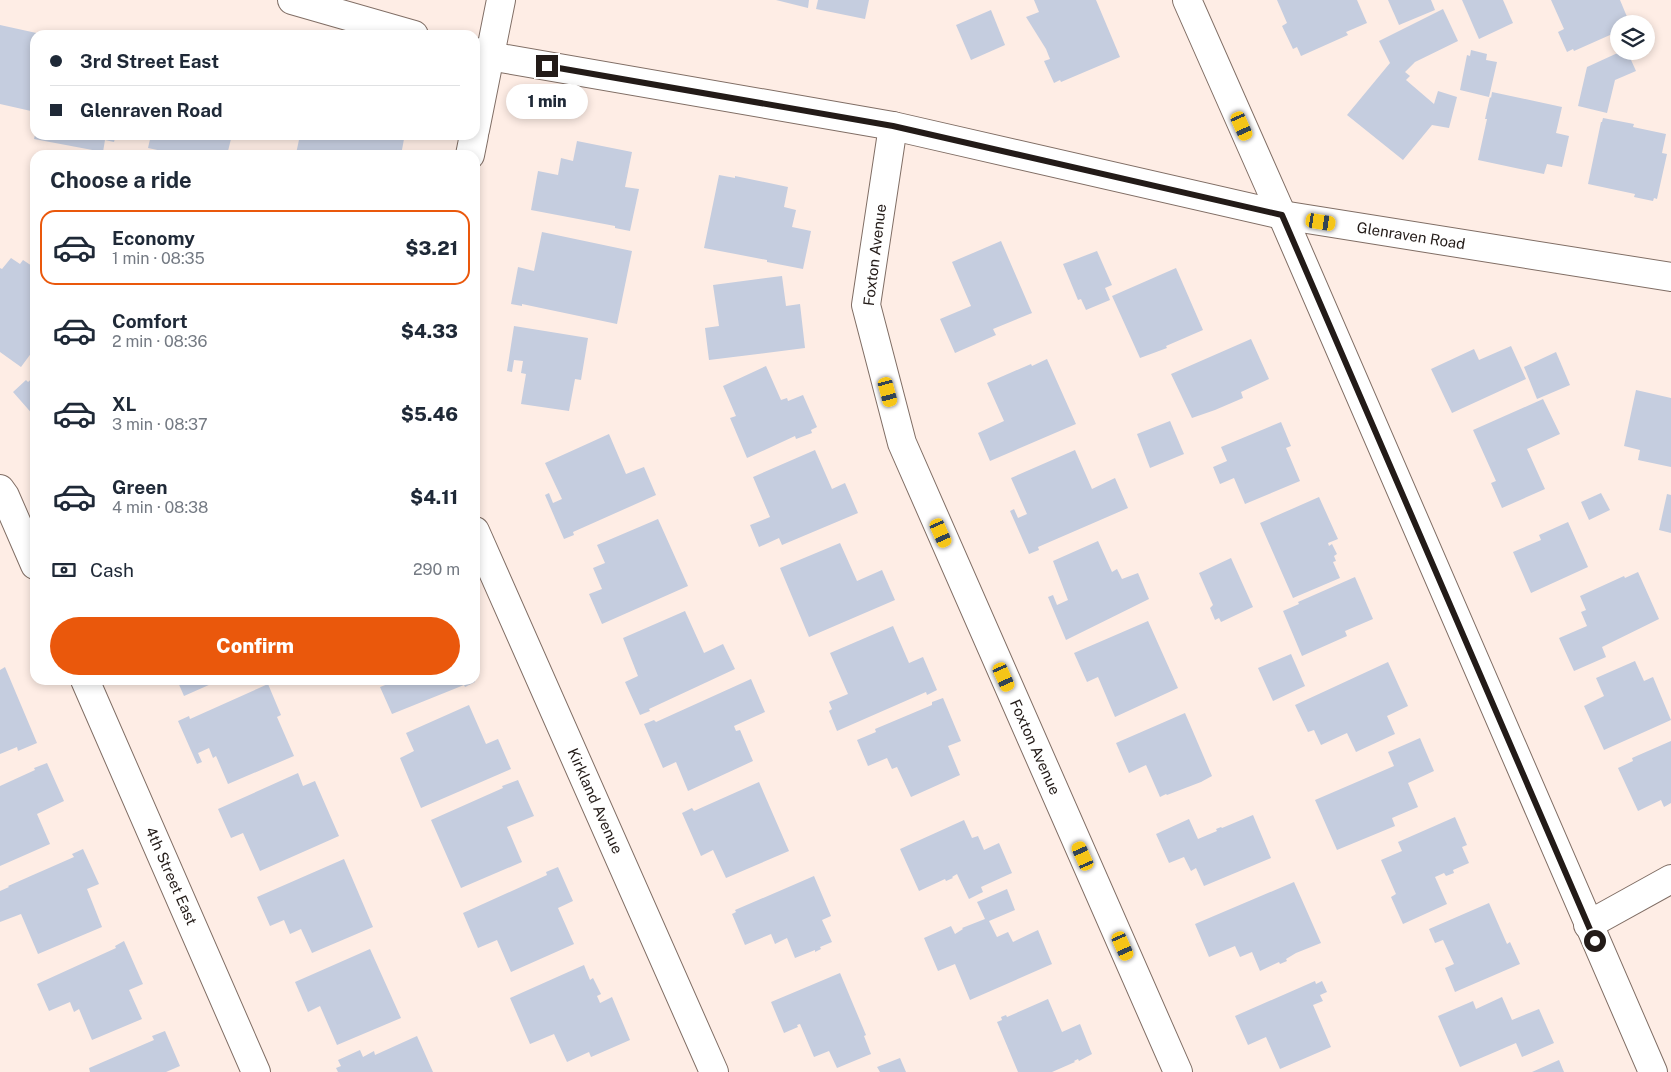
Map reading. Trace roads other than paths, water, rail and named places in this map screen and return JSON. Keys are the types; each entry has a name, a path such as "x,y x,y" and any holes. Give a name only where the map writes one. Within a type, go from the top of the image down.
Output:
{"street":[{"path":"292,0 397,30"},
{"path":"480,76 482,54 501,0"},
{"path":"1187,0 1653,1072"},
{"name":"Glenraven Road","path":"482,54 893,126 1282,215 1671,277"},
{"name":"Foxton Avenue","path":"893,126 866,305 902,443 1178,1072"},
{"path":"0,489 5,496 30,553"},
{"name":"Kirkland Avenue","path":"480,542 714,1072"},
{"name":"4th Street East","path":"87,685 256,1072"},
{"path":"1588,924 1671,878"}]}
